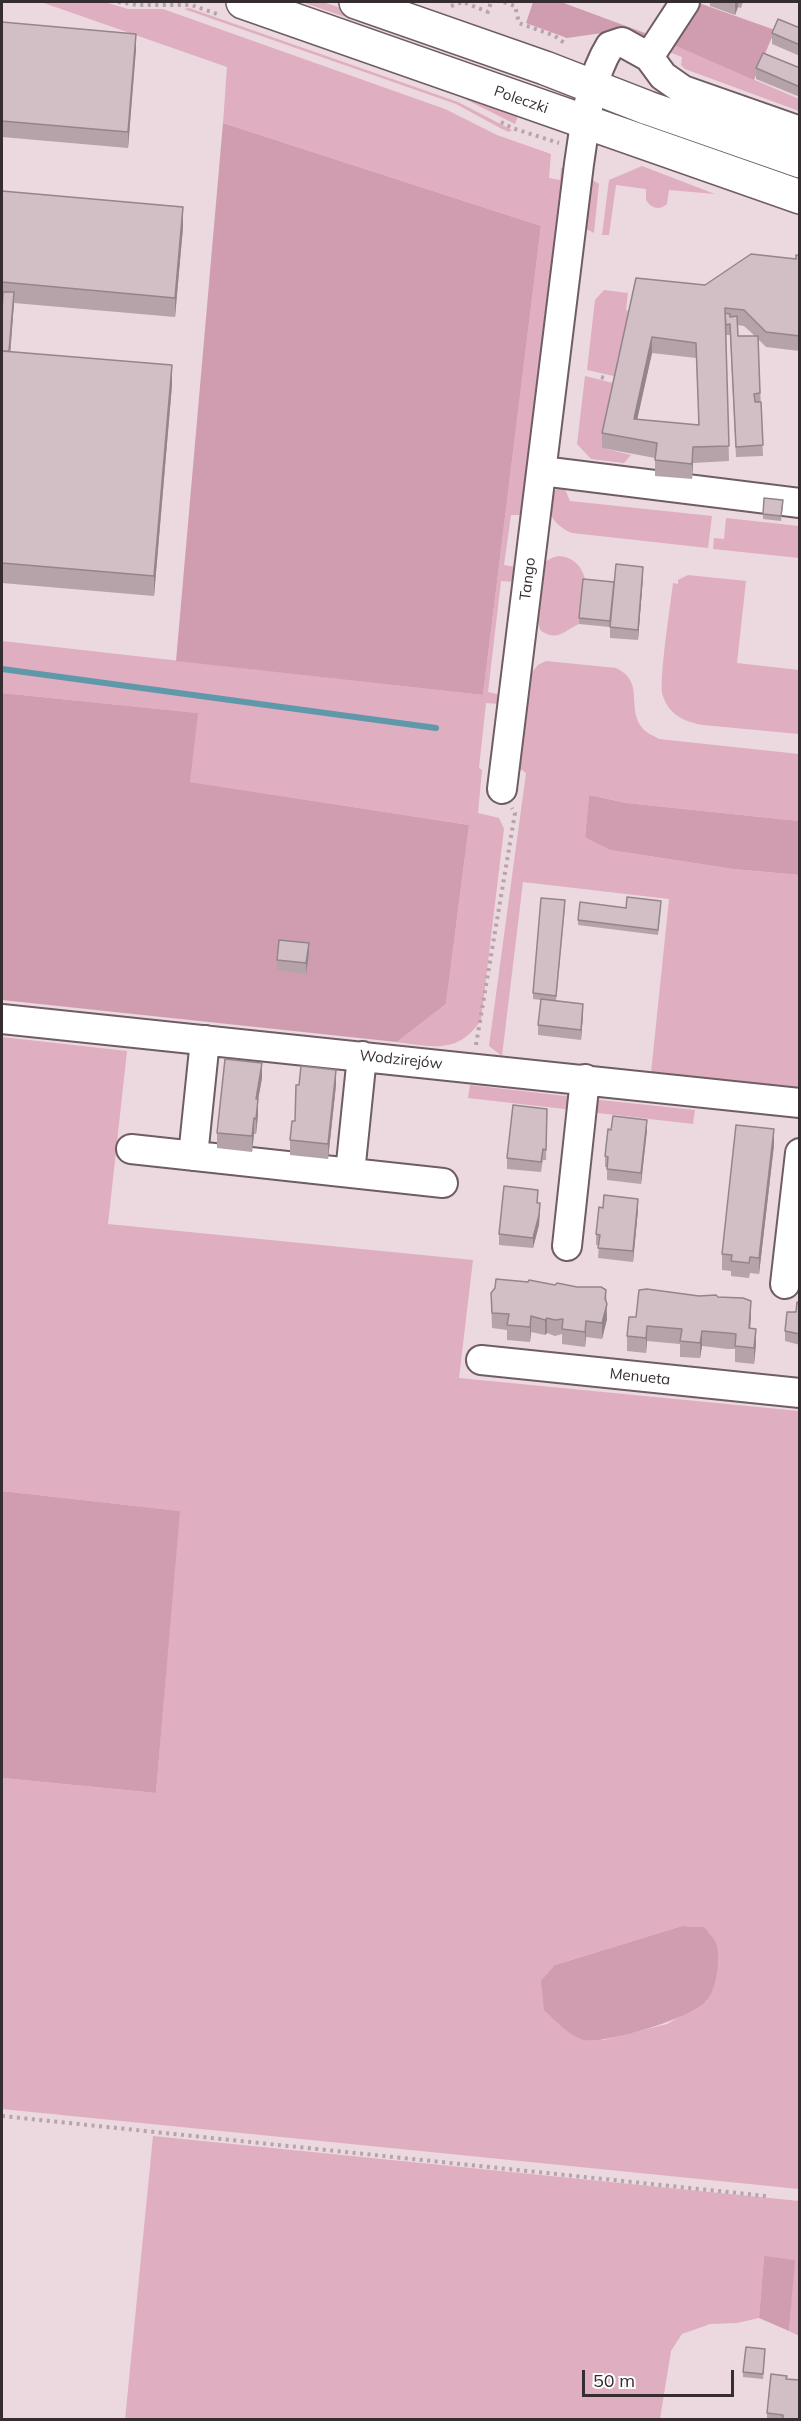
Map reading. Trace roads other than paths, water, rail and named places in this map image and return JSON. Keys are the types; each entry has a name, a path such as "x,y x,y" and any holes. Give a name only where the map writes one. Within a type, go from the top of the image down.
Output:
{"main road":[{"name":"Poleczki","path":"243,2 800,197"},
{"path":"356,2 800,161"}],"street":[{"path":"650,57 686,2"},
{"path":"594,86 602,59 610,46 622,42 650,57 663,76 683,90 800,131"},
{"name":"Tango","path":"502,789 579,164 594,86"},
{"path":"542,471 800,503"},
{"name":"Wodzirejów","path":"2,1018 800,1103"},
{"path":"193,1156 205,1040"},
{"path":"350,1173 362,1056"},
{"path":"567,1246 585,1079"},
{"path":"131,1149 443,1183"},
{"path":"785,1284 800,1153"},
{"name":"Menueta","path":"481,1360 800,1393"}],"waterway":[{"path":"2,669 436,728"}]}
